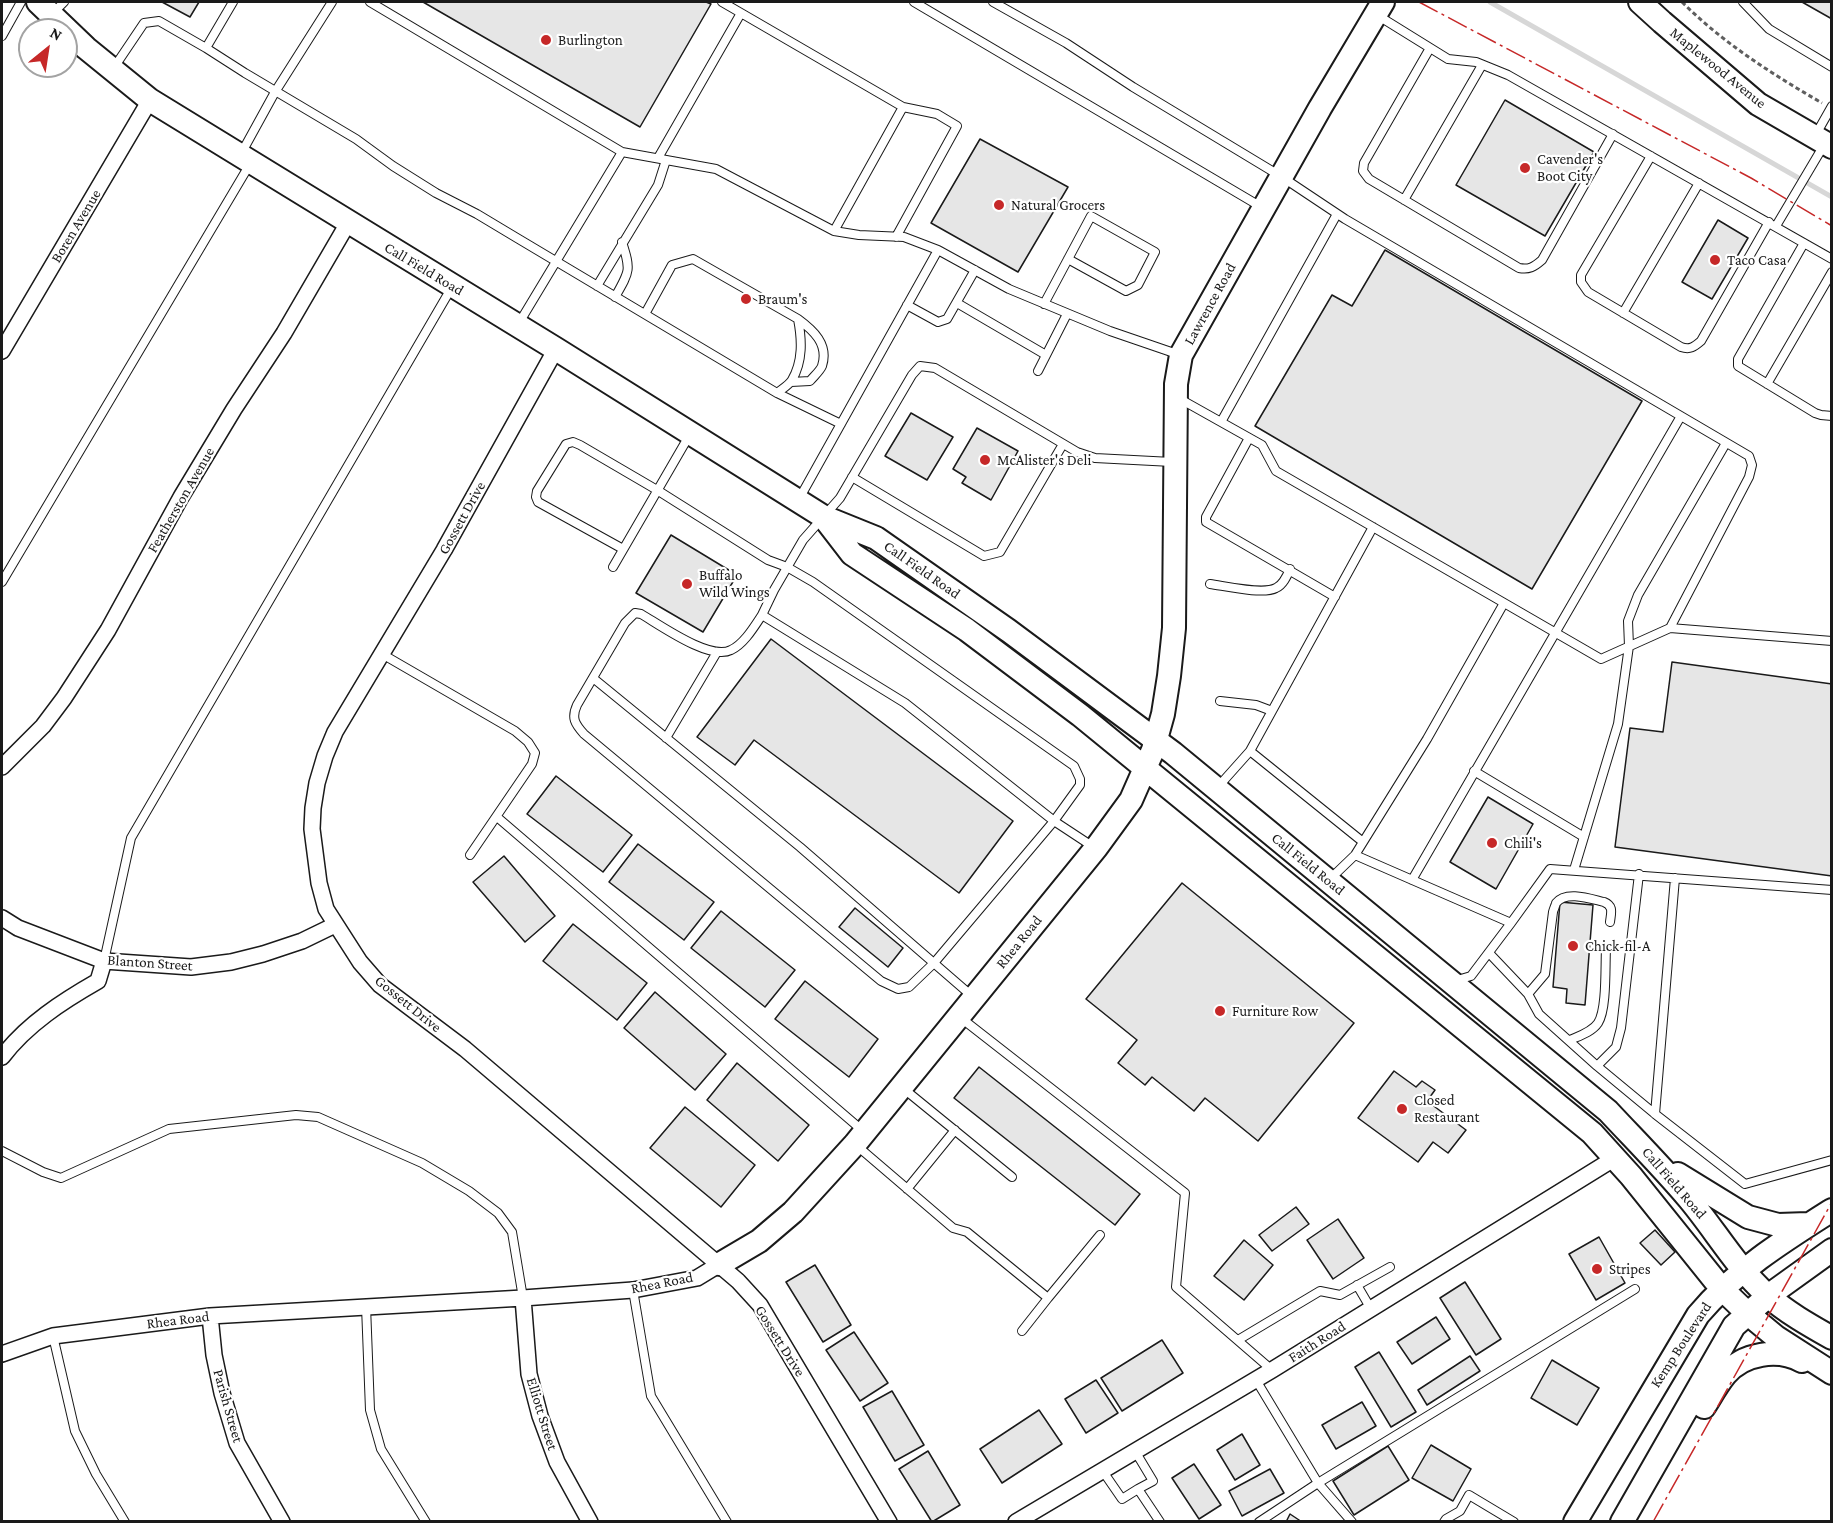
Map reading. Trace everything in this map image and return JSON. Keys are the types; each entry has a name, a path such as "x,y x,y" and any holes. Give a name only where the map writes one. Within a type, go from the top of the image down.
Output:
{"main road":[{"name":"Maplewood Avenue","path":"1640,2 1758,104 1824,143"},
{"name":"Call Field Road","path":"51,6 86,48 150,100 556,349 824,518 876,538 1009,631 1151,753 1306,900 1592,1133 1721,1288 1776,1337 1832,1374"},
{"name":"Lawrence Road","path":"1151,753 1162,714 1169,676 1174,628 1176,384 1181,355 1380,8"},
{"name":"Call Field Road","path":"824,518 852,554 967,630 1080,715 1216,789 1608,1111 1689,1198 1744,1270 1768,1296 1792,1314 1832,1338"},
{"name":"Rhea Road","path":"720,1264 759,1242 793,1212 860,1138 1096,848 1131,800 1151,753"},
{"path":"1306,900 1328,881"},
{"path":"1432,1004 1450,982"},
{"path":"1653,1158 1748,1217 1778,1225 1810,1224"},
{"name":"Kemp Boulevard","path":"1575,1521 1684,1334 1698,1315 1721,1288 1780,1243 1832,1210"},
{"path":"1622,1521 1734,1326 1768,1296 1832,1250"},
{"path":"1666,1446 1694,1422 1726,1374 1740,1362 1758,1355 1776,1353 1795,1357 1832,1374"}],"street":[{"name":"Boren Avenue","path":"2,351 150,100"},
{"name":"Featherston Avenue","path":"2,767 43,726 108,630 181,496 284,333 348,223"},
{"name":"Gossett Drive","path":"556,349 444,550 335,732 320,774 313,808 312,829 319,883 326,909 360,962 380,985 465,1049 738,1281 760,1305 889,1521"},
{"name":"Blanton Street","path":"2,918 18,928 104,961 191,968 264,954 335,926"},
{"path":"2,1057 31,1025 98,981 104,961"},
{"name":"Faith Road","path":"1016,1521 1256,1380 1615,1158"},
{"name":"Rhea Road","path":"2,1354 53,1336 210,1316 633,1290 697,1278 720,1264"},
{"name":"Elliott Street","path":"523,1298 529,1374 540,1416 557,1462 590,1521"},
{"name":"Parish Street","path":"210,1316 214,1355 222,1393 237,1443 282,1521"}],"lane":[{"path":"2,36 21,2"},
{"path":"206,48 233,2"},
{"path":"2,582 245,159 275,92 332,2"},
{"path":"370,2 622,152 716,169 834,231 904,237 938,250 1009,289 1067,314 1181,355"},
{"path":"722,2 903,107 937,114 957,126 896,237"},
{"path":"914,2 1264,208"},
{"path":"993,2 1066,43 1133,87 1282,177 1337,214 1749,456 1752,465 1749,477 1670,628"},
{"path":"1743,2 1769,29 1832,67"},
{"path":"1380,8 1430,48 1448,59 1476,62 1508,75 1832,259"},
{"path":"597,286 658,184 662,159 741,13"},
{"path":"113,70 144,23 159,21 356,139 436,193 477,214 777,393 841,424"},
{"path":"1430,48 1364,163 1363,171 1369,179 1519,268 1534,267 1542,260 1613,134"},
{"path":"1404,200 1482,65"},
{"path":"834,231 903,107"},
{"path":"1651,156 1581,275 1581,282 1588,292 1623,313 1681,347 1693,348 1701,341 1824,143 1831,107"},
{"path":"517,326 622,152"},
{"path":"1623,313 1699,183"},
{"path":"1221,422 1337,214"},
{"path":"1044,304 1068,259 1091,216 1155,252 1138,285 1126,291 1068,259"},
{"path":"615,297 625,280 629,264 622,242"},
{"path":"1804,243 1738,359 1738,366 1815,413 1832,416"},
{"path":"798,501 938,250"},
{"path":"645,314 672,265 693,259 798,319 814,332 823,348 822,367 810,381 791,382"},
{"path":"907,305 938,322 947,319 975,270"},
{"path":"1767,384 1832,272"},
{"path":"104,961 131,838 452,286"},
{"path":"957,303 1046,355"},
{"path":"1038,371 1067,314"},
{"path":"777,393 791,382 801,356 798,319"},
{"path":"623,549 538,502 537,491 566,444 573,442 657,490 768,560 787,567 813,582 1074,766 1080,779 1080,785 1054,820 934,963 909,987 898,989 881,981 584,734 573,719 573,713 628,618 635,613 641,614 698,647 723,653 731,651 740,643 762,615 787,567 803,540 840,498 912,375 920,366 935,368 1077,452 1095,458 1175,462"},
{"path":"1176,397 1262,445 1276,471 1601,658 1670,628 1832,641"},
{"path":"1412,880 1681,416"},
{"path":"613,567 690,434"},
{"path":"1249,438 1206,517 1206,522 1335,597"},
{"path":"1574,870 1618,724 1629,646 1628,621 1638,595 1726,443"},
{"path":"852,477 984,556 1000,552 1063,444"},
{"path":"1216,789 1250,751 1373,528"},
{"path":"1210,584 1254,591 1271,589 1276,588 1284,580 1290,569"},
{"path":"1328,881 1354,855 1363,842 1427,739 1504,603"},
{"path":"762,615 905,703 1054,820 1096,848"},
{"path":"666,738 717,652"},
{"path":"382,654 515,731 528,742 535,753 532,764 470,855"},
{"path":"593,678 800,847 974,998"},
{"path":"1220,701 1256,705 1272,711"},
{"path":"1250,751 1363,842"},
{"path":"1474,771 1584,837"},
{"path":"497,817 860,1138 907,1189 954,1228 967,1232 1048,1298"},
{"path":"1354,855 1511,923"},
{"path":"1450,982 1470,976 1550,868 1832,890"},
{"path":"1597,1066 1616,1047 1621,1028 1639,874"},
{"path":"1656,1114 1675,878"},
{"path":"1528,994 1545,974 1556,903 1569,896 1604,902 1612,909 1610,922"},
{"path":"1570,1040 1584,1034 1597,1024 1601,1014 1604,1001 1606,949"},
{"path":"1489,953 1528,994 1539,1014 1597,1066 1745,1184 1832,1161"},
{"path":"959,1017 1185,1193 1176,1287 1272,1370"},
{"path":"902,1087 1012,1177"},
{"path":"2,1151 43,1172 61,1178 169,1129 296,1115 318,1118 422,1163 469,1191 498,1213 512,1232 523,1298"},
{"path":"907,1189 955,1130"},
{"path":"1022,1331 1100,1234"},
{"path":"1238,1340 1320,1291 1340,1295 1390,1267"},
{"path":"1357,1286 1371,1309"},
{"path":"1259,1521 1318,1482 1635,1289"},
{"path":"633,1290 651,1396 727,1521"},
{"path":"366,1306 370,1410 381,1449 426,1521"},
{"path":"53,1336 75,1431 96,1474 124,1521"},
{"path":"1256,1380 1318,1482 1352,1521"},
{"path":"1102,1470 1122,1499 1153,1481 1134,1451"},
{"path":"1138,1489 1160,1521"},
{"path":"1444,1521 1460,1511 1469,1496 1514,1521"}],"path":[{"path":"1682,2 1735,47 1770,72 1831,107"}],"building":[{"path":"162,2 199,2 190,17"},
{"path":"423,2 706,2 711,4 640,127"},
{"path":"1802,2 1832,2 1832,19"},
{"name":"Cavender's Boot City","path":"1505,100 1594,152 1545,236 1456,185"},
{"name":"Natural Grocers","path":"980,139 1068,187 1018,272 931,223"},
{"name":"Taco Casa","path":"1718,220 1748,238 1712,299 1682,282"},
{"path":"1385,250 1642,401 1532,589 1255,426 1332,295 1352,306"},
{"path":"911,413 953,437 927,480 885,456"},
{"path":"977,428 1018,451 991,500 962,483 966,477 953,469"},
{"name":"Buffalo Wild Wings","path":"671,535 737,575 703,632 636,593"},
{"path":"771,639 1013,821 959,893 754,740 735,765 697,737"},
{"path":"1672,662 1832,684 1832,876 1615,847 1630,728 1663,732"},
{"path":"556,776 632,835 603,872 527,814"},
{"name":"Chili's","path":"1488,797 1533,824 1496,889 1450,862"},
{"path":"638,844 714,902 684,940 609,882"},
{"path":"504,856 555,916 525,942 473,882"},
{"name":"Furniture Row","path":"1182,883 1354,1023 1258,1141 1205,1098 1194,1111 1152,1077 1145,1085 1118,1063 1137,1040 1086,999"},
{"name":"Chick-fil-A","path":"1560,902 1593,905 1585,1005 1566,1003 1567,989 1553,987"},
{"path":"855,908 903,948 888,967 839,927"},
{"path":"721,911 795,970 765,1007 691,948"},
{"path":"573,924 647,983 617,1020 543,961"},
{"path":"805,981 878,1039 849,1077 775,1019"},
{"path":"655,992 726,1054 695,1090 624,1028"},
{"path":"737,1063 809,1125 778,1161 707,1100"},
{"path":"979,1067 1140,1194 1115,1225 954,1098"},
{"name":"Closed Restaurant","path":"1394,1071 1416,1087 1422,1081 1435,1090 1427,1101 1466,1130 1448,1153 1433,1142 1418,1162 1358,1118"},
{"path":"685,1107 755,1165 721,1207 650,1148"},
{"path":"1296,1207 1309,1224 1272,1251 1259,1235"},
{"path":"1338,1219 1364,1258 1333,1279 1307,1240"},
{"path":"1655,1230 1675,1252 1661,1265 1640,1243"},
{"name":"Stripes","path":"1599,1237 1625,1283 1596,1300 1569,1254"},
{"path":"1244,1240 1273,1265 1244,1300 1214,1276"},
{"path":"815,1265 851,1325 823,1342 786,1282"},
{"path":"1465,1282 1501,1339 1476,1355 1440,1298"},
{"path":"1436,1317 1450,1339 1412,1364 1397,1342"},
{"path":"854,1332 888,1383 860,1401 826,1350"},
{"path":"1162,1340 1183,1373 1122,1411 1101,1378"},
{"path":"1379,1352 1416,1412 1391,1427 1355,1367"},
{"path":"1470,1356 1480,1371 1427,1405 1418,1390"},
{"path":"1552,1360 1599,1388 1577,1425 1531,1398"},
{"path":"1096,1380 1118,1413 1086,1433 1065,1399"},
{"path":"892,1391 924,1445 895,1461 863,1407"},
{"path":"1362,1402 1376,1426 1336,1449 1322,1425"},
{"path":"1039,1410 1062,1444 1002,1483 980,1449"},
{"path":"1242,1434 1260,1465 1235,1480 1217,1450"},
{"path":"1431,1445 1471,1469 1453,1501 1412,1478"},
{"path":"1388,1446 1409,1480 1354,1515 1333,1481"},
{"path":"928,1451 960,1505 932,1522 899,1469"},
{"path":"1194,1464 1221,1505 1199,1519 1172,1478"},
{"path":"1270,1469 1284,1493 1242,1516 1229,1491"},
{"path":"1290,1514 1302,1522 1286,1522"}],"waterway":[{"path":"1490,2 1832,197"}],"power":[{"path":"1419,2 1751,178 1832,226"},
{"path":"1653,1522 1832,1202"}],"place":[{"name":"Burlington","path":"546,40"},
{"name":"Cavender's Boot City","path":"1525,168"},
{"name":"Natural Grocers","path":"999,205"},
{"name":"Taco Casa","path":"1715,260"},
{"name":"Braum's","path":"746,299"},
{"name":"McAlister's Deli","path":"985,460"},
{"name":"Buffalo Wild Wings","path":"687,584"},
{"name":"Chili's","path":"1492,843"},
{"name":"Chick-fil-A","path":"1573,946"},
{"name":"Furniture Row","path":"1220,1011"},
{"name":"Closed Restaurant","path":"1402,1109"},
{"name":"Stripes","path":"1597,1269"}]}
